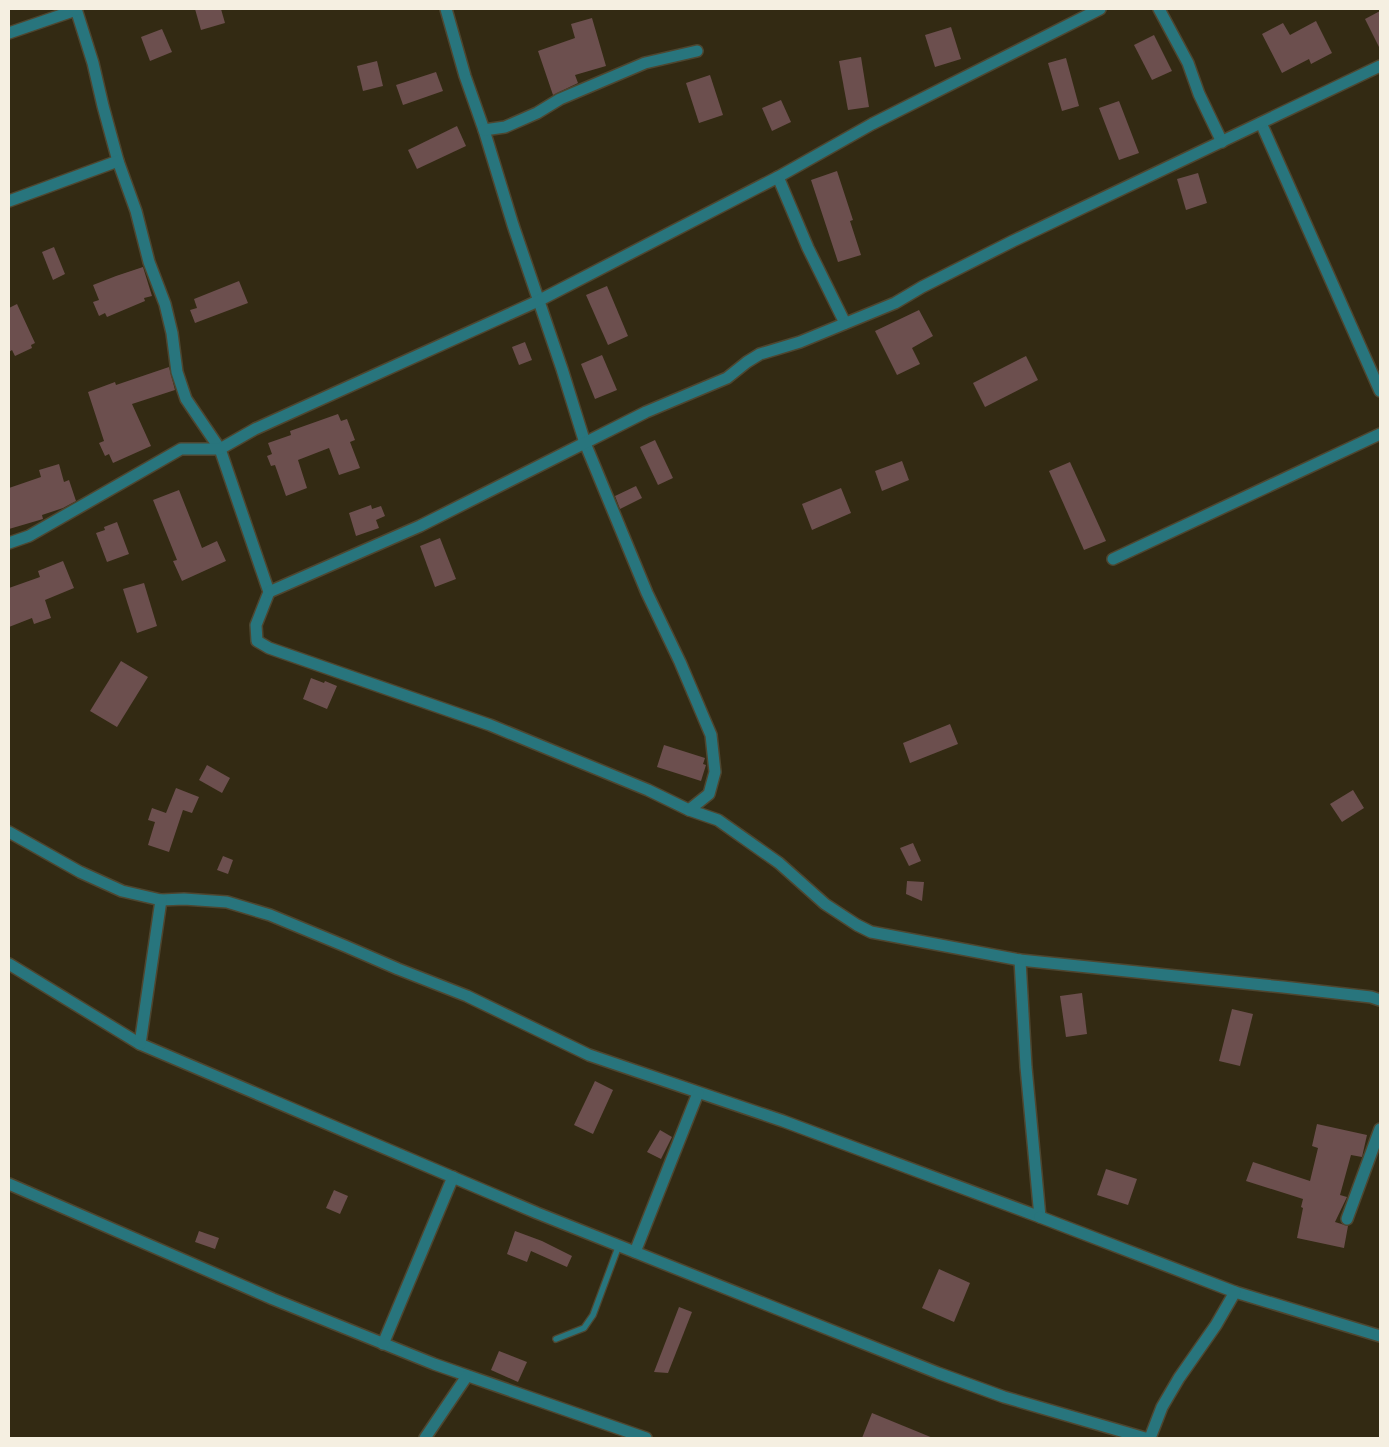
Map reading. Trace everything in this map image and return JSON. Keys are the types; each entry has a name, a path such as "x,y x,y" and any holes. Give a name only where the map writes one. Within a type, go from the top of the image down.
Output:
{"street":[{"path":"9,33 76,9 93,63 118,161 136,211 149,262 165,304 172,333 177,372 186,398 220,449 269,592 256,624 257,640 269,648 490,725 648,790 689,810 718,820 779,863 825,904 866,931 1020,960 1283,987 1371,997 1380,1000"},
{"path":"446,9 465,76 585,444 647,593 680,662 711,735 715,772 709,794 689,810"},
{"path":"9,542 29,536 181,449 220,449 255,429 538,301 778,177 872,124 1100,9"},
{"path":"1159,9 1188,63 1199,94 1222,142"},
{"path":"484,130 505,127 537,113 560,99 645,63 697,51"},
{"path":"269,592 420,526 646,412 684,397 706,385 727,378 760,354 800,342 876,312 1013,241 1380,66"},
{"path":"1260,123 1380,390"},
{"path":"9,201 118,161"},
{"path":"778,177 808,248 845,323"},
{"path":"1112,559 1380,434"},
{"path":"9,832 80,872 122,891 161,900 184,899 227,902 270,915 467,996 589,1055 783,1121 1235,1292 1380,1336"},
{"path":"140,1044 161,900"},
{"path":"1020,960 1026,1067 1040,1217"},
{"path":"9,964 140,1044 453,1178 938,1373 1004,1397 1145,1438"},
{"path":"635,1252 698,1092"},
{"path":"1347,1219 1380,1129"},
{"path":"383,1344 453,1178"},
{"path":"9,1184 273,1299 383,1344 467,1376 646,1438"},
{"path":"1150,1438 1162,1407 1216,1325 1235,1292"},
{"path":"425,1438 467,1376"}],"lane":[{"path":"556,1339 584,1328 593,1315 619,1245"}],"building":[{"path":"195,9 221,9 225,23 201,30"},
{"path":"1380,11 1380,49 1365,19"},
{"path":"592,18 606,66 575,75 578,83 553,95 538,51 575,38 571,24"},
{"path":"1316,21 1332,53 1311,64 1309,59 1282,73 1262,34 1283,23 1290,35"},
{"path":"951,27 961,59 935,67 925,35"},
{"path":"162,29 172,52 150,61 141,37"},
{"path":"1154,35 1172,71 1152,80 1134,45"},
{"path":"861,57 869,107 848,110 839,61"},
{"path":"1066,58 1079,106 1062,111 1048,63"},
{"path":"377,61 383,86 363,91 357,66"},
{"path":"436,72 443,91 403,105 396,85"},
{"path":"710,75 723,115 699,123 686,83"},
{"path":"781,100 791,122 772,131 762,108"},
{"path":"1119,101 1139,153 1119,160 1099,108"},
{"path":"457,126 466,146 417,169 408,150"},
{"path":"837,171 853,220 850,221 861,255 838,262 811,180"},
{"path":"1198,173 1207,203 1186,210 1177,179"},
{"path":"54,247 65,274 53,280 42,252"},
{"path":"143,267 152,296 144,298 145,301 107,317 105,313 99,316 93,302 99,300 93,285"},
{"path":"239,281 248,303 195,323 190,310 197,308 194,299"},
{"path":"607,286 628,336 608,345 586,295"},
{"path":"17,304 35,343 31,345 32,348 15,356 12,350 9,352 9,308"},
{"path":"919,310 933,336 912,348 920,364 897,375 875,331"},
{"path":"525,342 532,360 519,365 512,347"},
{"path":"602,355 617,390 595,399 581,364"},
{"path":"1026,356 1038,380 985,407 973,383"},
{"path":"169,367 175,390 132,404 151,446 113,463 109,454 105,456 99,443 104,441 88,392 115,382 116,385"},
{"path":"338,414 341,421 347,419 355,440 350,442 360,468 339,475 329,448 298,460 307,488 286,496 275,465 271,466 267,456 272,454 268,443 291,435 290,431"},
{"path":"655,440 673,478 658,485 640,447"},
{"path":"902,461 909,480 882,491 875,471"},
{"path":"1070,462 1106,541 1084,550 1049,471"},
{"path":"59,464 64,482 69,480 76,501 63,508 42,515 43,519 9,529 9,488 41,477 39,470"},
{"path":"636,486 642,498 620,509 615,496"},
{"path":"841,488 851,513 812,530 802,504"},
{"path":"179,490 202,548 217,541 226,561 182,581 173,561 177,560 153,500"},
{"path":"371,505 372,509 381,506 385,516 376,520 379,528 356,536 349,513"},
{"path":"117,522 129,554 107,562 96,533 105,530 104,527"},
{"path":"440,538 456,579 435,587 420,546"},
{"path":"63,561 74,588 45,600 51,618 34,624 32,618 9,627 9,588 40,577 38,571"},
{"path":"144,583 157,626 137,633 123,589"},
{"path":"121,661 148,677 117,727 90,711"},
{"path":"311,678 337,686 327,709 303,699"},
{"path":"950,724 958,744 910,763 903,743"},
{"path":"664,745 705,758 703,764 706,765 701,781 657,767"},
{"path":"207,765 230,778 222,793 199,780"},
{"path":"176,788 199,797 192,813 183,810 169,852 148,845 155,822 148,820 152,808 166,813"},
{"path":"1353,790 1364,808 1342,822 1330,804"},
{"path":"913,843 921,861 909,866 900,848"},
{"path":"223,856 233,860 228,874 217,870"},
{"path":"907,881 924,882 922,901 906,894"},
{"path":"1082,993 1087,1034 1066,1037 1060,996"},
{"path":"1232,1009 1253,1014 1240,1066 1219,1061"},
{"path":"595,1081 613,1090 593,1134 574,1125"},
{"path":"1317,1124 1367,1135 1362,1157 1351,1155 1340,1195 1347,1197 1335,1222 1348,1226 1344,1248 1297,1238 1303,1199 1246,1181 1253,1162 1310,1181 1318,1148 1312,1146"},
{"path":"660,1130 672,1137 661,1159 647,1152"},
{"path":"1106,1169 1137,1179 1128,1205 1097,1195"},
{"path":"334,1190 348,1196 340,1214 326,1208"},
{"path":"199,1231 219,1238 215,1249 195,1242"},
{"path":"515,1231 542,1241 572,1256 567,1267 531,1251 527,1262 507,1254"},
{"path":"939,1269 970,1283 954,1322 922,1308"},
{"path":"679,1307 692,1312 668,1373 654,1372"},
{"path":"499,1351 527,1362 518,1382 491,1370"},
{"path":"872,1413 933,1438 862,1438"}]}
